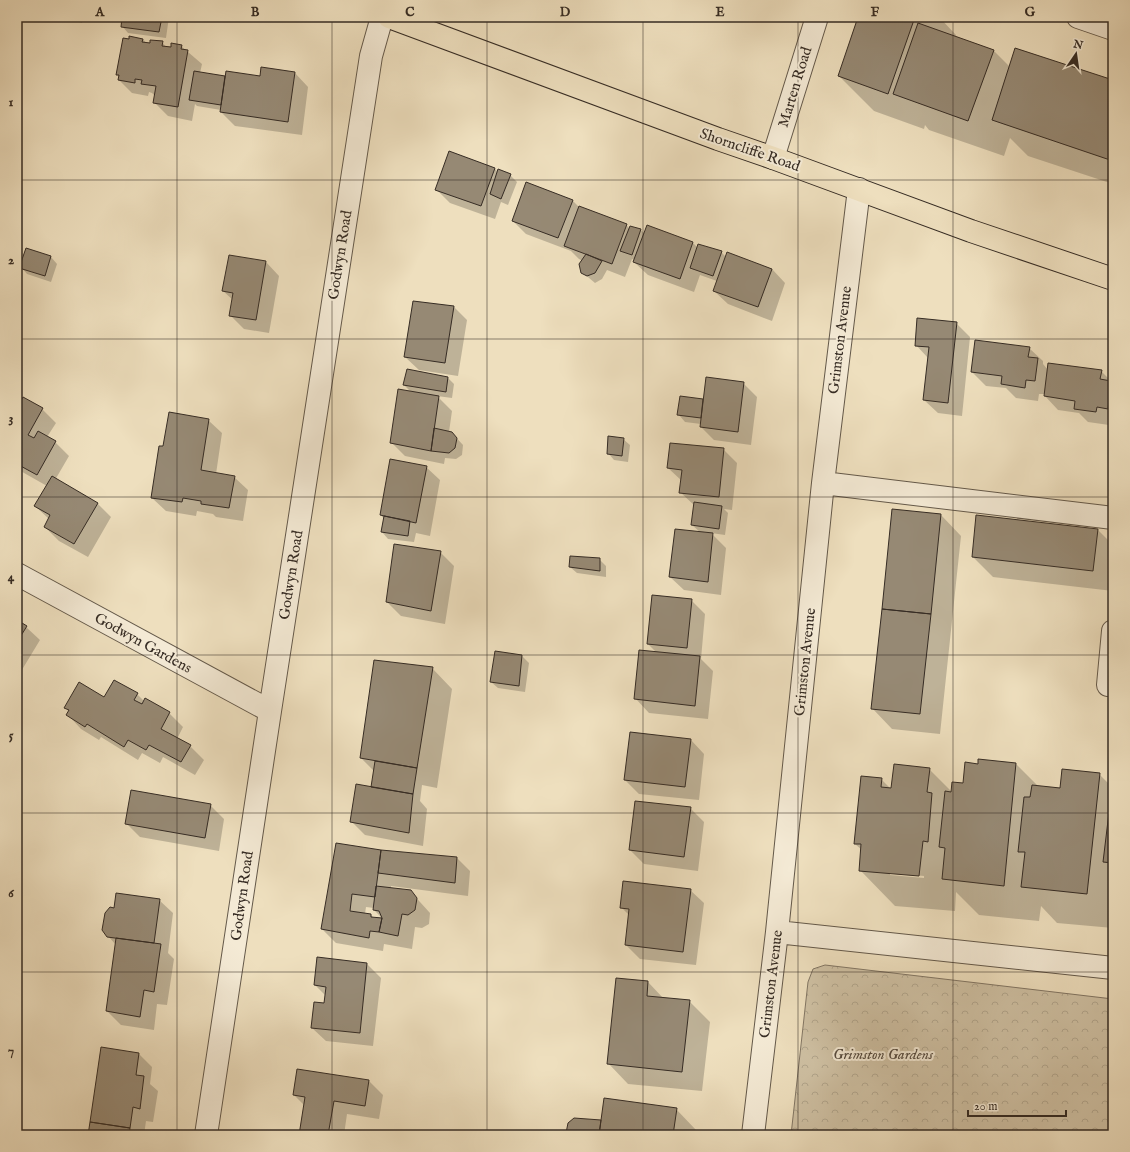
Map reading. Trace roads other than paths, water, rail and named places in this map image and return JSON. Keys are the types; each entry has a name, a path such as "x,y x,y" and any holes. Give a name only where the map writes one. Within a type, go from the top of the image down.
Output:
{"main road":[{"name":"Shorncliffe Road","path":"389,17 972,231 1113,279"}],"street":[{"name":"Godwyn Road","path":"206,1135 371,56 382,17"},
{"name":"Marten Road","path":"773,158 817,17"},
{"path":"1078,17 1113,29"},
{"name":"Grimston Avenue","path":"753,1135 777,932 823,484 859,189"},
{"path":"823,484 1113,518"},
{"name":"Godwyn Gardens","path":"17,574 270,711"},
{"path":"1108,685 1113,631"},
{"path":"777,932 1113,968"}],"park label":[{"name":"Grimston Gardens","path":"883,1054"}]}
